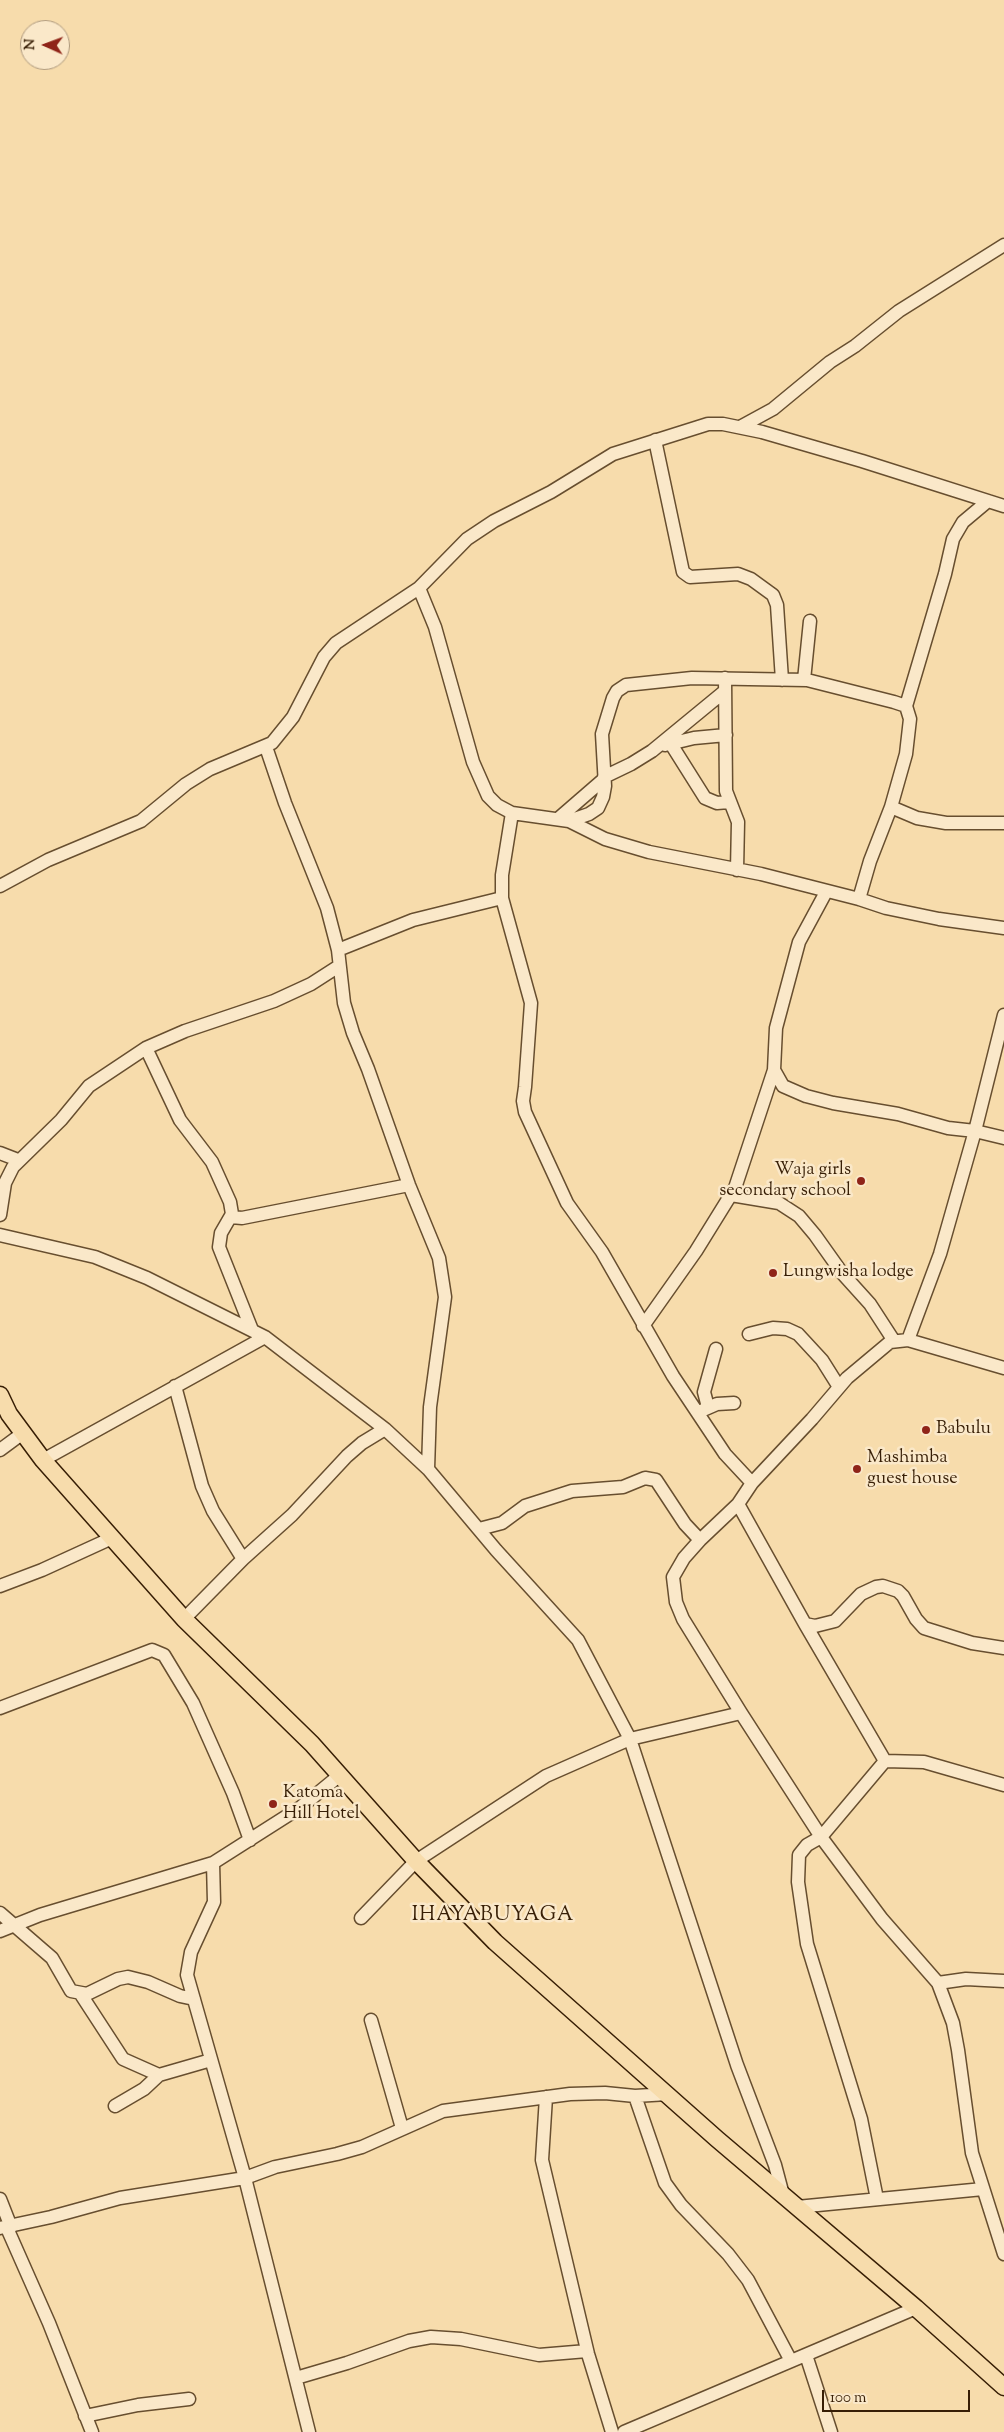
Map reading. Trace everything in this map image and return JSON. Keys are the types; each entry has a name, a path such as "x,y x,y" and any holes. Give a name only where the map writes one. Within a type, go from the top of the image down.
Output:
{"main road":[{"path":"0,1394 10,1414 43,1460 184,1619 312,1744 416,1861 495,1942 717,2139 916,2308 1004,2388"}],"street":[{"path":"740,427 773,409 830,362 855,346 898,311 1004,245"},
{"path":"0,886 48,860 141,821 186,784 210,770 266,747 276,740 293,717 329,650 352,631 420,588 467,539 494,521 551,492 613,454 708,424 740,427 870,464 1004,506"},
{"path":"655,440 683,572 690,577 738,574 751,578 773,595 777,606 782,680"},
{"path":"860,899 876,842 891,807 906,754 910,718 906,706 945,574 952,539 963,522 988,502"},
{"path":"420,588 434,627 473,762 488,796 497,805 512,813 564,819 590,814 598,808 603,797 602,734 607,715 617,691 626,685 648,682 725,684 804,680 906,706"},
{"path":"804,680 810,621"},
{"path":"725,684 726,791 738,822 737,870"},
{"path":"564,819 604,778 640,759 657,746 725,684"},
{"path":"657,746 694,738 726,735"},
{"path":"671,744 705,798 717,803 729,802"},
{"path":"266,747 285,803 316,877 338,950 344,1003 353,1033 368,1069 409,1185 439,1258 445,1297 430,1407 428,1469"},
{"path":"891,807 904,814 939,822 1004,823"},
{"path":"512,813 502,874 502,898 530,1003 526,1087 522,1101 525,1112 567,1202 602,1252 643,1326 702,1410 725,1454 752,1483"},
{"path":"564,819 604,839 649,852 737,870 860,899 886,908 939,919 1004,928"},
{"path":"643,1326 696,1251 735,1188 774,1070 776,1028 799,942 826,892"},
{"path":"338,950 413,920 502,898"},
{"path":"0,1215 5,1183 18,1160 47,1134 89,1086 146,1048 185,1031 274,1001 311,984 339,966"},
{"path":"908,1340 940,1254 975,1131 1004,1015"},
{"path":"146,1048 180,1120 212,1162 230,1202 231,1217 221,1233 219,1247 252,1330"},
{"path":"774,1070 783,1086 806,1096 861,1110 898,1114 948,1128 975,1131 1004,1138"},
{"path":"0,1153 18,1160"},
{"path":"231,1217 242,1218 409,1185"},
{"path":"731,1194 779,1203 799,1216 815,1235 842,1274 870,1304 894,1340"},
{"path":"0,1235 95,1257 148,1278 265,1337 385,1429 428,1469 578,1640 630,1739 737,2065 775,2165 783,2195"},
{"path":"749,1334 773,1328 787,1329 798,1334 822,1360 839,1387"},
{"path":"43,1460 265,1337"},
{"path":"1004,1368 908,1340 894,1340 881,1347 839,1387 752,1483 738,1504 700,1540 684,1558 674,1577 676,1602 683,1619 821,1837 882,1919 938,1983 953,2023 972,2153 1004,2254"},
{"path":"702,1410 704,1392 716,1349"},
{"path":"175,1386 202,1486 213,1511 243,1558"},
{"path":"702,1410 717,1404 734,1403"},
{"path":"184,1619 243,1558 292,1515 347,1456 362,1443 385,1429"},
{"path":"0,1450 23,1433"},
{"path":"479,1529 502,1523 525,1506 572,1491 623,1487 651,1478 656,1480 685,1524 700,1540"},
{"path":"738,1504 885,1761"},
{"path":"0,1586 42,1570 112,1538"},
{"path":"805,1624 815,1626 835,1621 861,1594 876,1586 883,1586 894,1589 903,1596 916,1620 924,1628 972,1643 1004,1648"},
{"path":"0,1708 152,1650 164,1655 193,1704 233,1792 250,1840"},
{"path":"361,1918 416,1861 546,1776 630,1739 741,1713"},
{"path":"885,1761 924,1762 1004,1785"},
{"path":"877,2199 873,2168 861,2119 808,1944 798,1882 799,1855 807,1845 821,1837 885,1761"},
{"path":"0,1931 40,1915 213,1863 301,1806 340,1774"},
{"path":"213,1863 214,1902 191,1952 187,1975 244,2178 309,2432"},
{"path":"0,1913 52,1958 71,1991 87,1994 118,1979 128,1977 148,1982 180,1996 194,1998"},
{"path":"938,1983 966,1979 1004,1981"},
{"path":"80,1993 123,2059 159,2076"},
{"path":"371,2020 402,2128"},
{"path":"115,2106 159,2076 211,2060"},
{"path":"6,2228 120,2198 244,2178 275,2167 317,2159 362,2146 443,2111 546,2097 595,2093 635,2096 668,2094"},
{"path":"635,2096 665,2183 681,2205 709,2233 748,2280 791,2360"},
{"path":"546,2097 542,2160 587,2351 612,2432"},
{"path":"797,2207 983,2189"},
{"path":"0,2199 6,2228 49,2324 92,2432"},
{"path":"624,2432 916,2308"},
{"path":"296,2378 347,2364 409,2341 431,2336 461,2339 539,2355 587,2351"},
{"path":"806,2355 831,2432"},
{"path":"85,2416 138,2405 189,2398"}],"place":[{"name":"Waja girls secondary school","path":"861,1181"},
{"name":"Lungwisha lodge","path":"773,1273"},
{"name":"Babulu","path":"926,1430"},
{"name":"Mashimba guest house","path":"857,1469"},
{"name":"Katoma Hill Hotel","path":"273,1804"}],"district":[{"name":"IHAYABUYAGA","path":"493,1917"}]}
